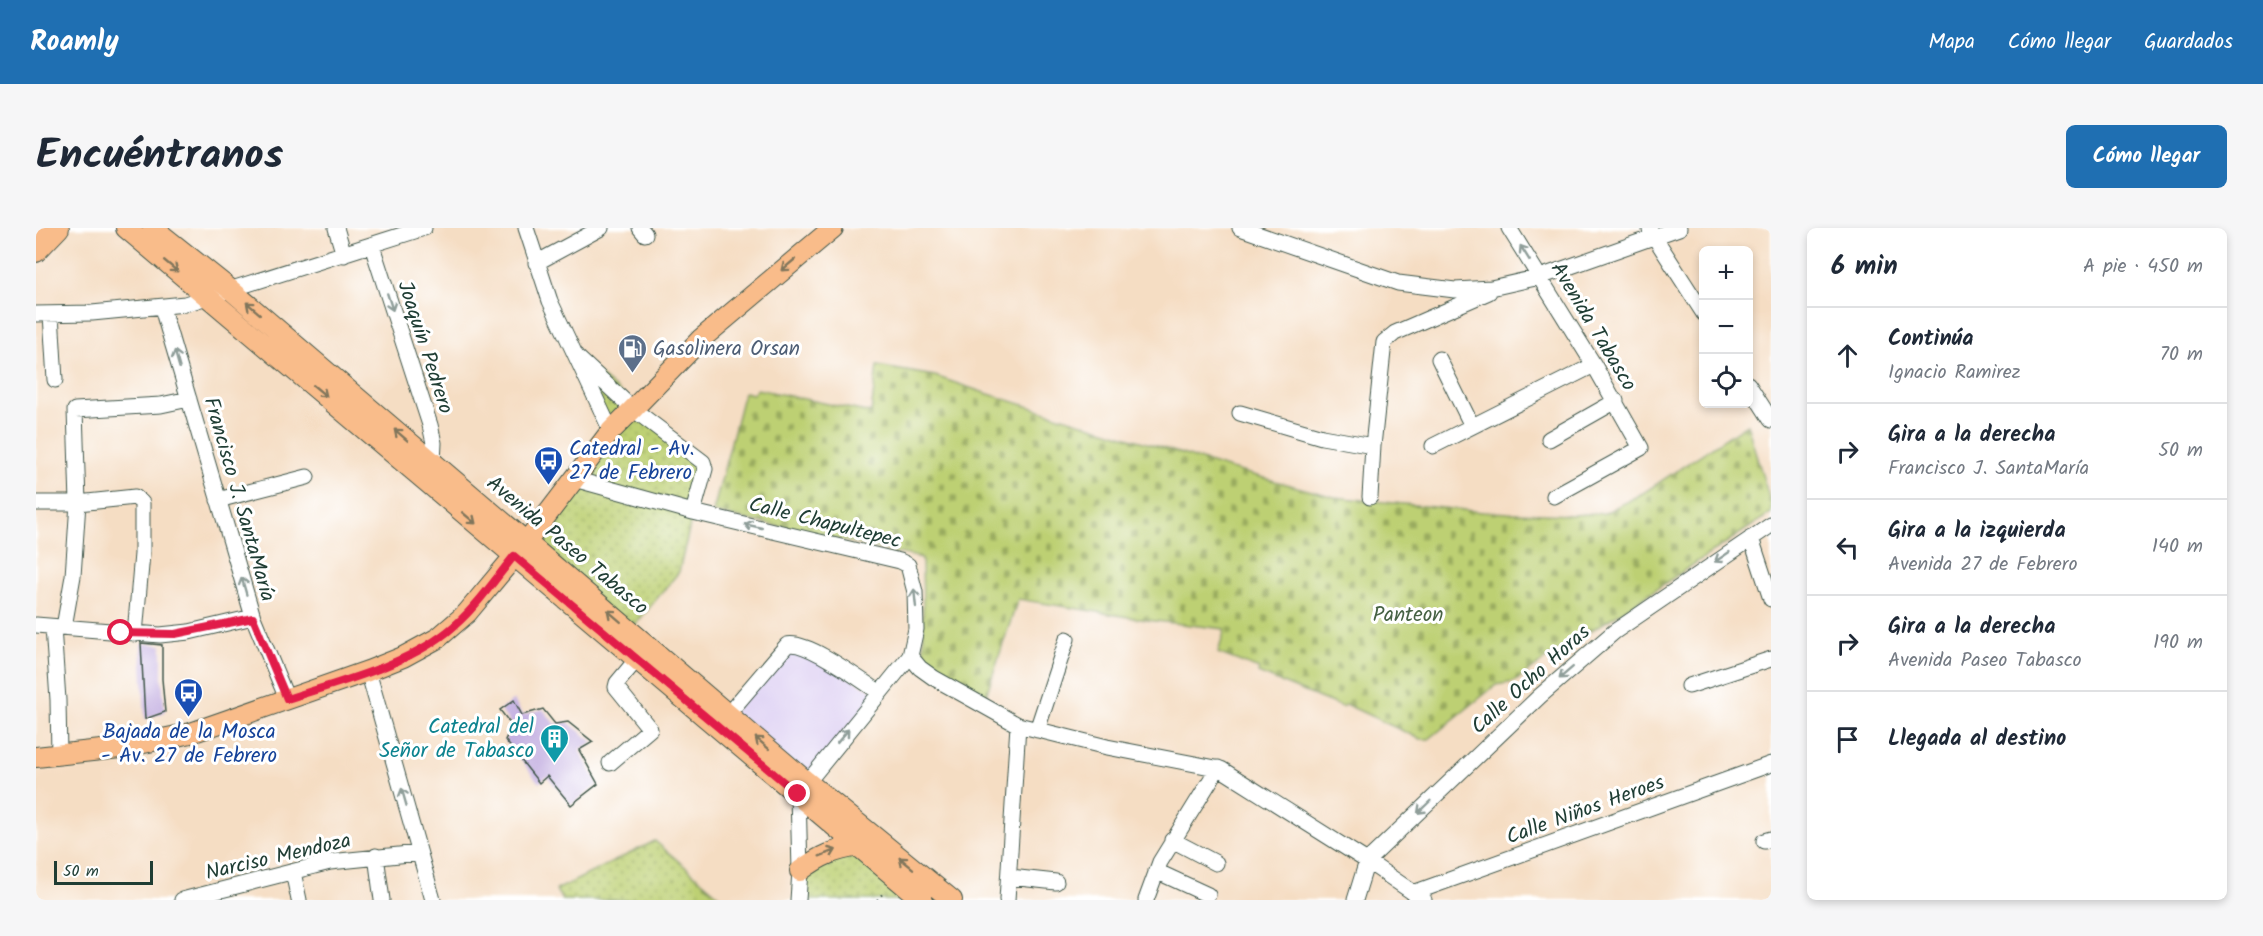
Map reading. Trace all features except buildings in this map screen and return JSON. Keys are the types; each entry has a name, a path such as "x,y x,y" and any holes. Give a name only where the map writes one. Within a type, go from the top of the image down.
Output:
{"main road":[{"path":"36,252 59,228"},
{"name":"Avenida Paseo Tabasco","path":"126,228 637,659 802,788 952,900"},
{"name":"Avenida Paseo Tabasco","path":"153,228 231,290 728,714 860,846 922,900"},
{"path":"36,757 120,748 176,737 368,671 413,653 446,633 467,613 527,541 611,431 701,339 833,228"},
{"path":"800,871 819,857 836,850 860,846"}],"street":[{"path":"336,228 344,255"},
{"path":"55,380 43,314 162,308 209,298 424,228"},
{"path":"525,228 550,301 611,431"},
{"path":"536,263 601,228"},
{"path":"1242,228 1398,283 1455,290 1503,286 1540,278 1652,232 1679,228"},
{"name":"Avenida Tabasco","path":"1509,228 1616,401 1641,448 1554,496"},
{"path":"1652,232 1699,306"},
{"name":"Joaquín Pedrero","path":"372,246 430,425 434,443 433,462"},
{"path":"1370,498 1373,446 1386,339 1503,286"},
{"name":"Francisco J. SantaMaría","path":"162,308 253,618 287,699"},
{"path":"577,357 633,409 703,462 705,469 693,512"},
{"path":"1439,359 1472,426"},
{"path":"1433,446 1594,365"},
{"path":"1753,391 1771,420"},
{"path":"59,755 59,627 73,576 78,503 75,410 161,405 189,399"},
{"path":"1549,439 1616,401"},
{"path":"1240,413 1323,437 1373,446"},
{"path":"218,500 307,477"},
{"name":"Calle Chapultepec","path":"574,479 693,512 900,561 908,565 917,614 914,643 910,656 802,788"},
{"path":"36,502 78,503 135,497 140,499 142,503 142,554 135,634"},
{"name":"Calle Ocho Horas","path":"1355,900 1367,861 1540,696 1593,649 1660,600 1771,525"},
{"path":"1750,538 1771,599"},
{"path":"36,625 135,634 182,633 253,618"},
{"path":"1038,730 1067,639"},
{"path":"728,714 792,643 813,650 879,692"},
{"path":"910,656 920,668 934,678 1018,725 1107,747 1218,768 1367,861 1418,897"},
{"path":"610,763 650,729 616,687 637,659"},
{"path":"1689,686 1771,659"},
{"path":"368,671 433,900"},
{"path":"1007,900 1018,725"},
{"name":"Calle Niños Heroes","path":"1418,897 1771,764"},
{"path":"1146,900 1156,871 1172,840 1218,768"},
{"path":"798,900 802,788"},
{"path":"1172,840 1216,863"},
{"name":"Narciso Mendoza","path":"182,900 330,862 419,853"},
{"path":"376,856 382,900"},
{"path":"1156,871 1208,895"},
{"path":"293,872 298,900"},
{"path":"1010,877 1056,882"}],"shaded area":[{"path":"792,646 877,693 806,778 731,714"}],"green space":[{"path":"577,357 699,457 693,512 679,572 631,630 527,541 611,431"},
{"name":"Panteon","path":"877,366 935,376 1227,468 1334,497 1483,512 1572,515 1605,513 1643,493 1747,424 1771,504 1771,513 1623,611 1556,652 1514,682 1496,685 1429,739 1420,739 1345,704 1342,707 1258,673 1259,669 1218,653 1225,629 1147,620 1018,599 985,698 926,664 922,558 713,512 744,392 753,394 757,389 871,413"},
{"path":"655,841 724,900 562,900 556,890"},
{"path":"860,846 922,900 798,900 800,871"}],"place":[{"name":"Gasolinera Orsan","path":"632,374"},
{"name":"Catedral - Av. 27 de Febrero","path":"548,486"},
{"name":"Bajada de la Mosca - Av. 27 de Febrero","path":"189,718"},
{"name":"Catedral del Señor de Tabasco","path":"555,764"}],"route":[{"path":"121,633 175,634 253,618 287,699 368,671 423,648 453,627 467,613 514,556 798,794"}]}
